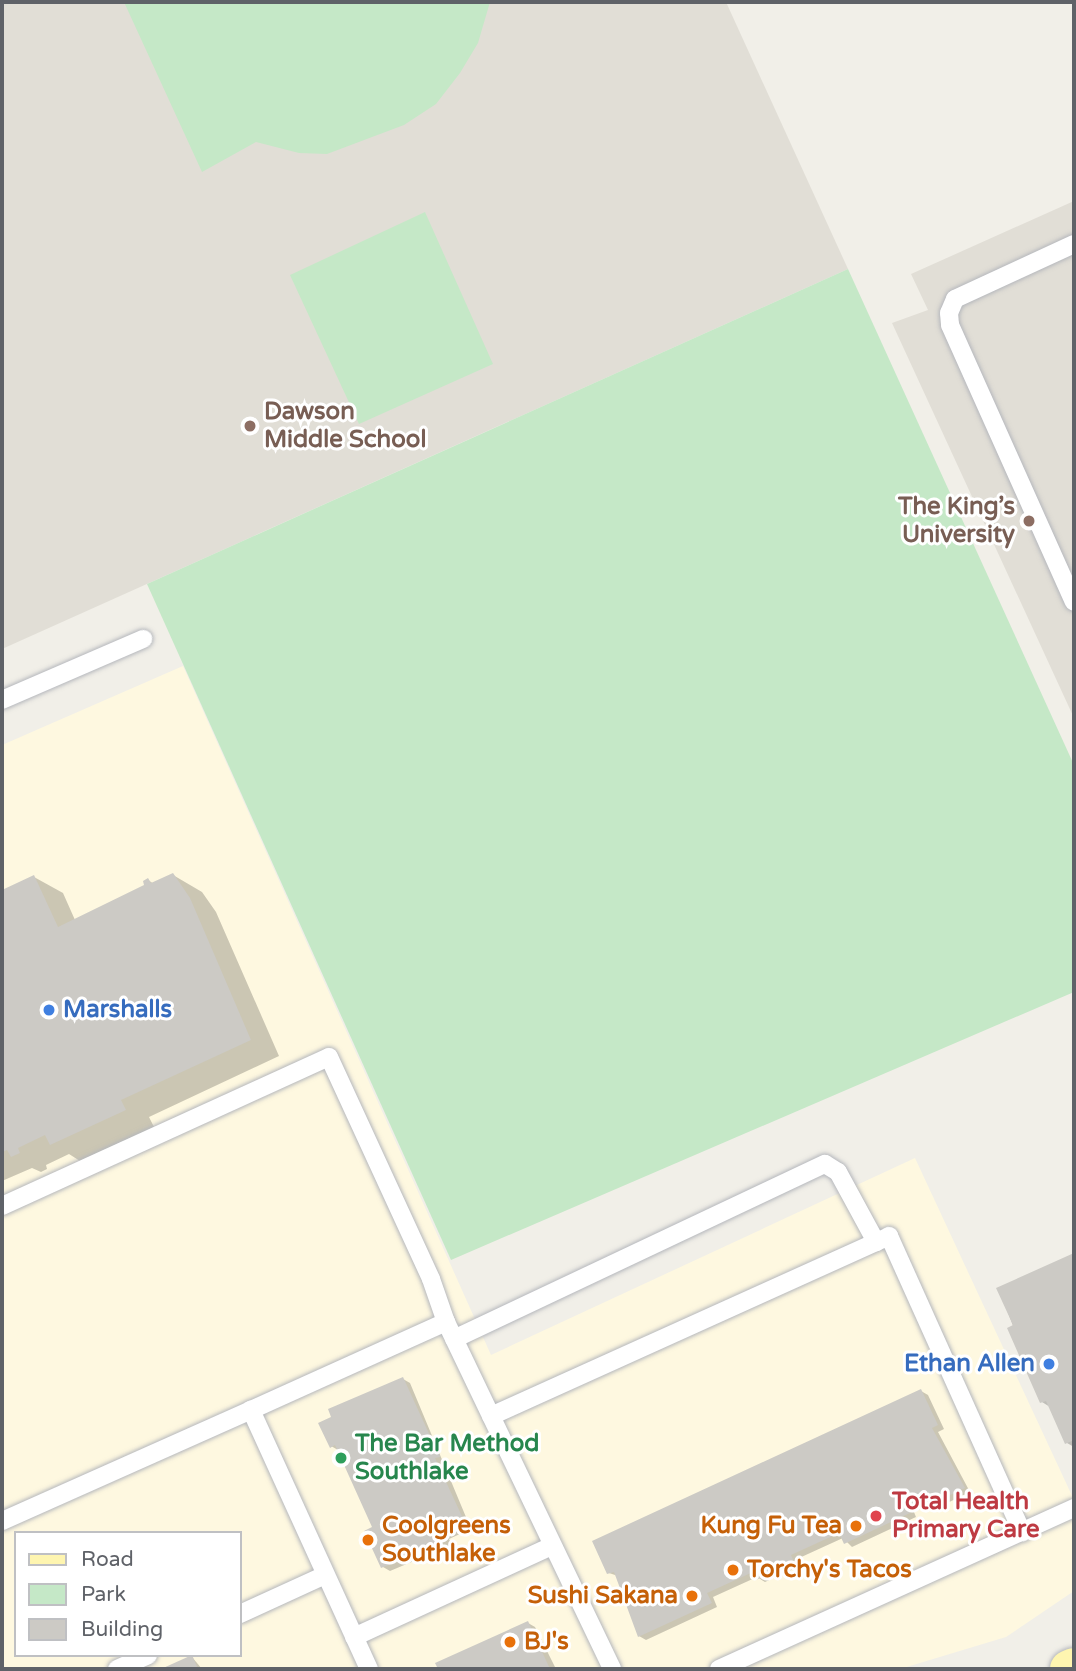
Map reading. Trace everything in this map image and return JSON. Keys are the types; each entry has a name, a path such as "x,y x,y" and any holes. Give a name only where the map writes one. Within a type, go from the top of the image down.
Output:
{"main road":[{"path":"1069,1669 1074,1667"}],"lane":[{"path":"1074,244 955,299 949,313 950,325 1074,600"},
{"path":"2,700 143,639"},
{"path":"2,1206 329,1057 431,1279 446,1322 612,1669"},
{"path":"454,1339 825,1164 838,1172 876,1242"},
{"path":"491,1416 889,1236 1022,1532"},
{"path":"2,1521 446,1322"},
{"path":"251,1410 369,1669"},
{"path":"719,1669 1074,1508"},
{"path":"354,1637 552,1546"},
{"path":"242,1613 325,1575"},
{"path":"117,1669 144,1657"}],"shaded area":[{"name":"Dawson Middle School","path":"2,2 726,2 848,269 2,649"},
{"name":"The King’s University","path":"1074,201 1074,718 892,323 928,310 911,274"},
{"path":"183,666 491,1355 915,1158 1074,1500 1074,1591 1006,1637 900,1669 2,1669 2,745"}],"green space":[{"path":"124,2 490,2 478,43 460,73 436,104 404,125 327,154 299,153 256,142 202,172"},
{"path":"425,212 493,364 359,424 290,275"},
{"path":"848,269 1074,765 1074,992 451,1260 147,584"}],"building":[{"path":"173,873 190,898 251,1040 121,1100 126,1110 50,1145 45,1135 18,1148 20,1153 11,1157 7,1150 2,1152 2,890 34,875 58,927 144,885 143,881 148,878 151,883"},
{"name":"Ethan Allen","path":"1074,1253 1074,1440 1065,1444 1046,1401 1040,1403 1007,1328 1013,1325 996,1288"},
{"path":"403,1377 431,1438 436,1440 440,1457 435,1458 466,1525 443,1535 446,1541 381,1568 364,1531 372,1527 335,1445 330,1448 318,1423 331,1417 328,1409"},
{"path":"921,1389 938,1425 932,1428 965,1488 931,1504 928,1499 908,1508 910,1513 844,1544 839,1533 791,1555 794,1562 756,1580 753,1572 707,1593 712,1603 638,1637 614,1572 607,1574 592,1541"},
{"name":"BJ's","path":"528,1621 550,1669 438,1669 435,1663"},
{"path":"193,1657 198,1669 161,1669"}],"place":[{"name":"Dawson Middle School","path":"250,426"},
{"name":"The King’s University","path":"1029,521"},
{"name":"Marshalls","path":"49,1010"},
{"name":"Ethan Allen","path":"1049,1364"},
{"name":"The Bar Method Southlake","path":"341,1458"},
{"name":"Total Health Primary Care","path":"876,1516"},
{"name":"Kung Fu Tea","path":"856,1526"},
{"name":"Coolgreens Southlake","path":"368,1540"},
{"name":"Torchy's Tacos","path":"733,1570"},
{"name":"Sushi Sakana","path":"692,1596"},
{"name":"BJ's","path":"510,1642"}]}
